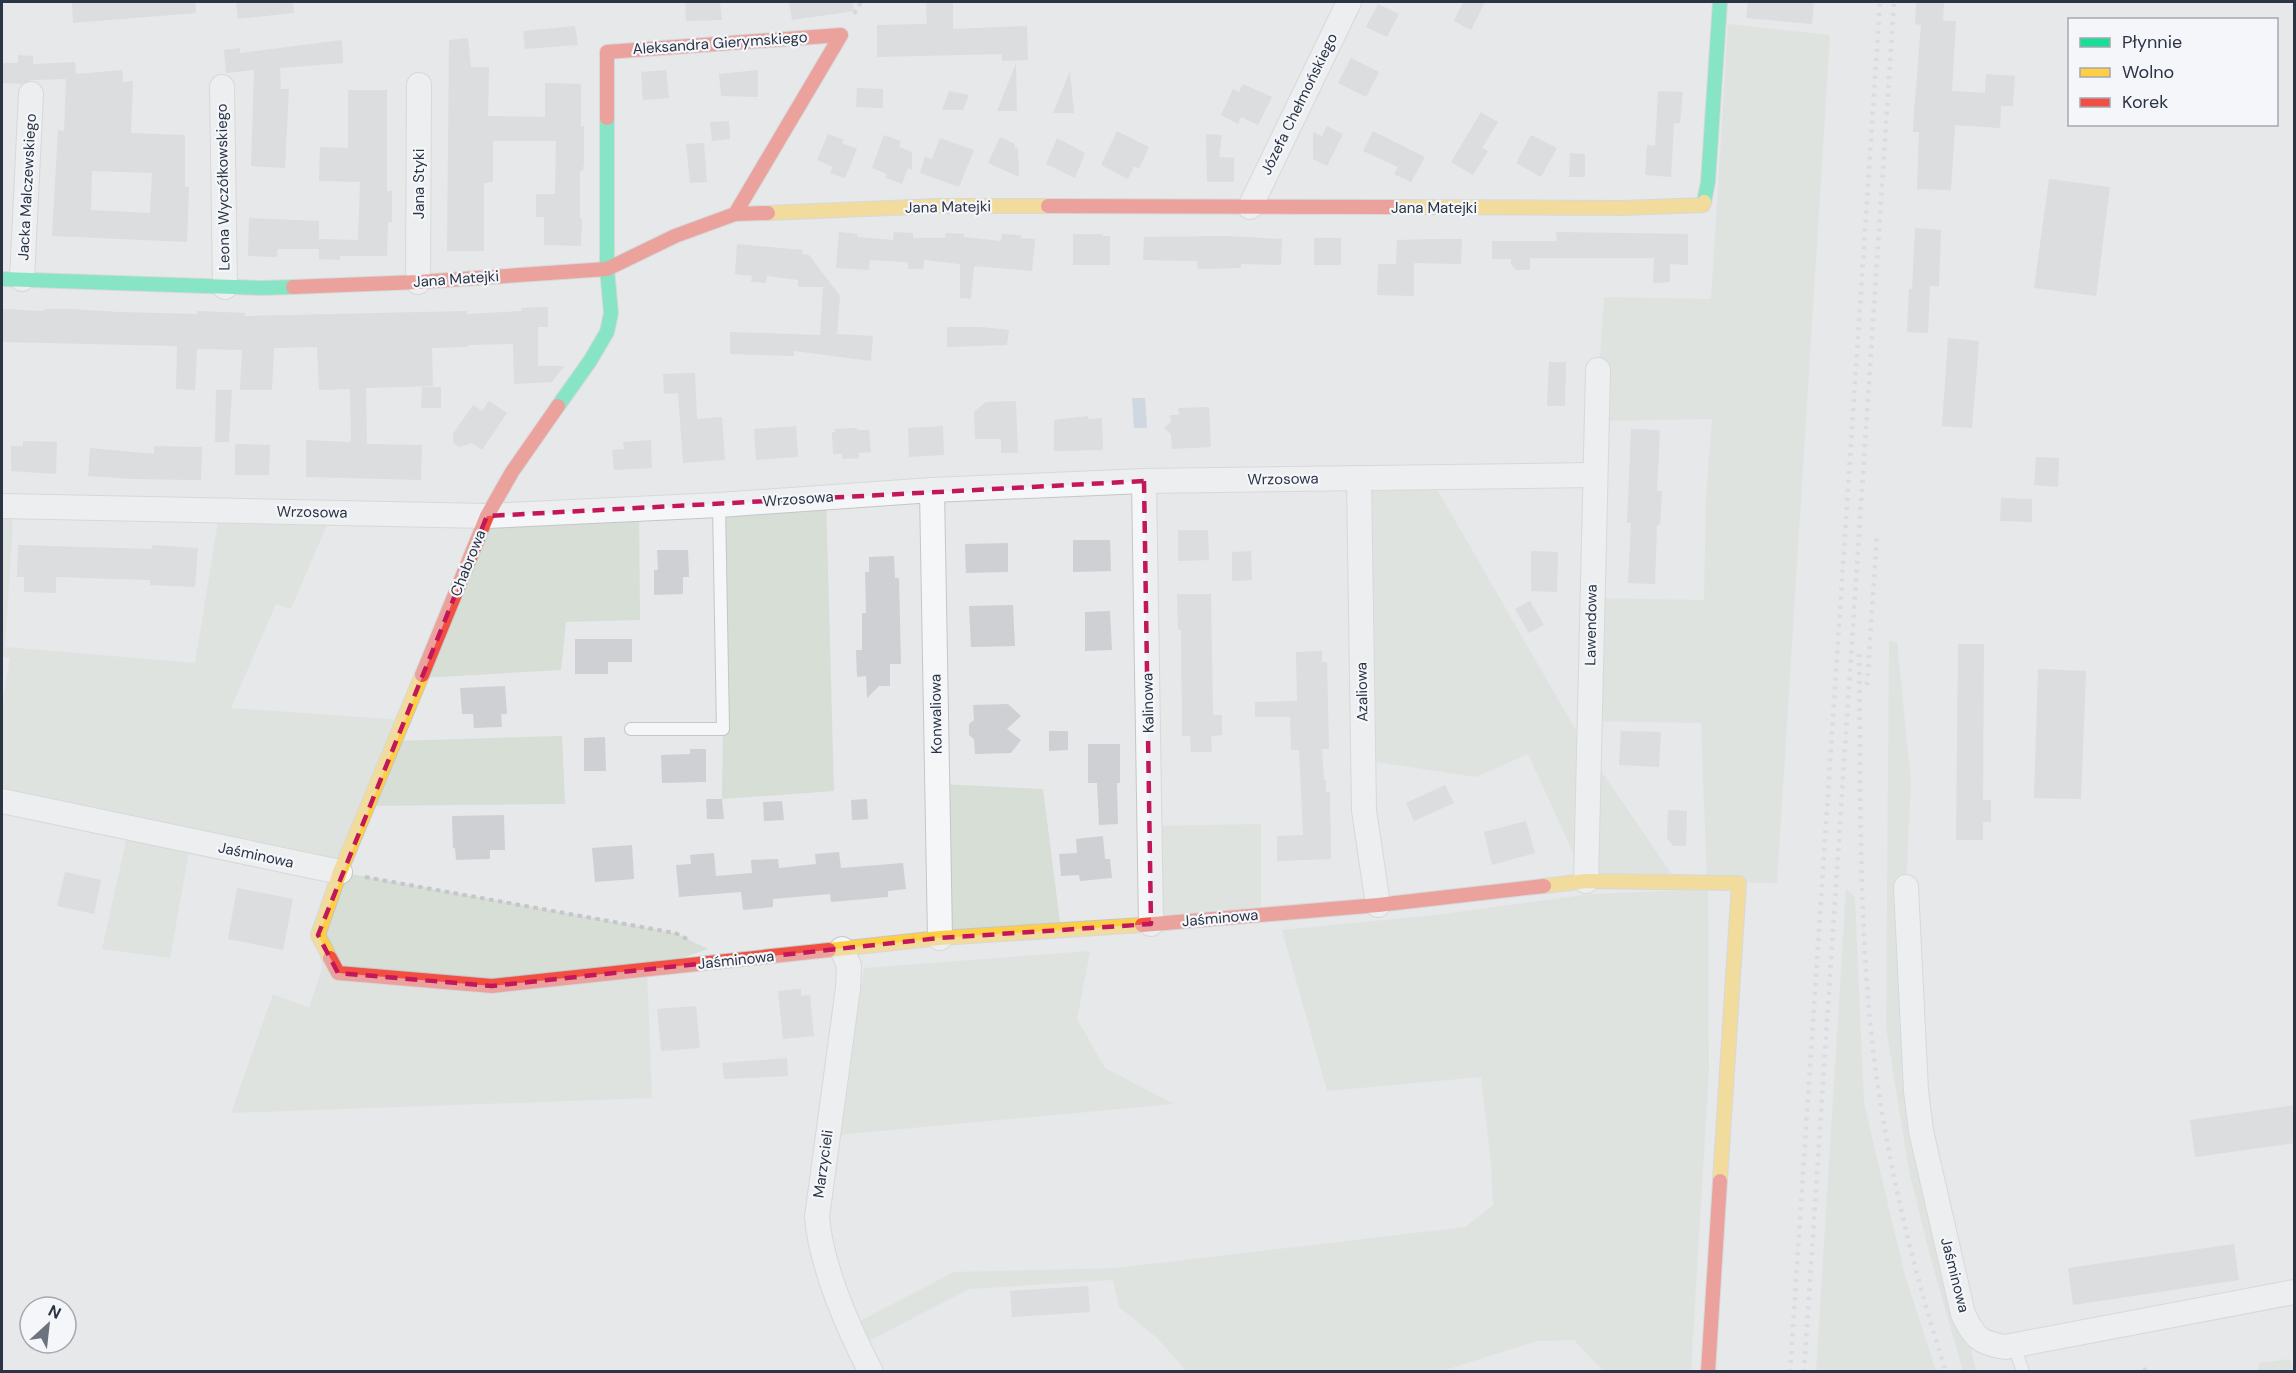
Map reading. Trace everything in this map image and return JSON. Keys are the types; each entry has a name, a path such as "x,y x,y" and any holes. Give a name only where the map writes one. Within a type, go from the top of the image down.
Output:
{"street":[{"name":"Józefa Chełmońskiego","path":"1250,207 1349,2"},
{"name":"Jana Matejki","path":"12,279 261,288 418,282 607,269 675,236 735,214 938,206 1623,208 1703,205 1708,182 1720,2"},
{"name":"Aleksandra Gierymskiego","path":"607,269 607,52 841,35 735,214"},
{"name":"Jana Styki","path":"418,282 419,85"},
{"name":"Leona Wyczółkowskiego","path":"222,87 225,287"},
{"name":"Jacka Malczewskiego","path":"12,279 31,94"},
{"name":"Chabrowa","path":"340,873 487,516 512,472 590,361 607,332 611,313 607,269"},
{"name":"Lawendowa","path":"1586,881 1598,370"},
{"name":"Wrzosowa","path":"2,506 487,516 718,505 932,490 1144,481 1594,475"},
{"name":"Azaliowa","path":"1359,478 1364,810 1378,905"},
{"name":"Kalinowa","path":"1144,481 1151,924"},
{"name":"Konwaliowa","path":"932,490 940,938"},
{"name":"Jaśminowa","path":"2,801 340,873 318,935 338,973 492,986 940,938 1151,924 1378,905 1586,881 1739,883 1708,1371"},
{"name":"Jaśminowa","path":"1906,887 1916,1091 1921,1131 1963,1314 1972,1333 1986,1344 2005,1347 2295,1292"},
{"name":"Marzycieli","path":"842,949 849,966 848,988 818,1200 818,1228 824,1257 854,1338 872,1371"}],"lane":[{"path":"631,729 723,729 718,505"},
{"path":"2014,1345 2022,1371"}],"path":[{"path":"340,873 675,933 692,941"}],"highlighted area":[{"path":"1144,481 1151,924 940,938 492,986 338,973 318,935 487,516"}],"shaded area":[{"path":"1728,24 1830,35 1777,883 1707,882 1701,723 1589,721 1592,598 1704,600 1706,495 1712,419 1596,421 1604,297 1711,299"},
{"path":"1430,477 1589,753 1677,882 1586,881 1528,754 1476,777 1363,760 1359,478"},
{"path":"826,497 834,791 722,799 719,505"},
{"path":"2,506 14,506 5,647 195,663 220,510 332,513 291,609 276,604 231,708 403,720 395,741 562,736 565,804 368,806 340,872 675,933 708,949 647,970 652,1098 231,1113 273,994 309,1008 322,969 318,935 340,873 191,841 170,958 102,949 129,828 2,801 2,704 10,658 2,656"},
{"path":"639,509 640,620 566,622 561,670 420,678 487,516"},
{"path":"1889,641 1897,642 1911,782 1906,887 1921,1131 1976,1371 1963,1371 1930,1256 1909,1171 1886,1027"},
{"path":"938,784 1043,789 1061,930 940,938"},
{"path":"1261,824 1261,915 1151,924 1149,826"},
{"path":"1708,889 1709,1069 1691,1371 1603,1371 1574,1340 1537,1341 1442,1371 1184,1371 1156,1337 1119,1307 1113,1280 969,1289 867,1342 858,1322 954,1272 1116,1268 1465,1227 1493,1205 1491,1163 1481,1077 1327,1091 1282,930 1435,915 1591,894"},
{"path":"1846,889 1855,897 1864,1103 1904,1272 1936,1371 1816,1371"},
{"path":"1090,951 1077,1019 1105,1068 1174,1104 837,1135 864,968"},
{"path":"2290,1359 2294,1371 2258,1371 2259,1363"}],"water":[{"path":"1132,398 1145,398 1147,428 1134,428"}],"building":[{"path":"195,2 196,13 73,23 72,3"},
{"path":"236,2 293,2 294,13 238,19"},
{"path":"685,2 720,2 722,20 686,21"},
{"path":"789,2 853,2 854,11 792,20"},
{"path":"926,2 953,2 953,29 1027,26 1028,60 1002,61 1002,54 877,57 877,25 927,24"},
{"path":"1463,2 1485,2 1471,30 1454,21"},
{"path":"1748,2 1814,2 1812,24 1746,18"},
{"path":"1916,2 1944,2 1943,21 1956,21 1952,91 1985,93 1986,74 2015,76 2013,106 2001,106 2000,128 1955,125 1951,190 1917,189 1919,132 1913,132 1921,25 1915,24"},
{"path":"1378,4 1399,14 1387,37 1366,27"},
{"path":"575,26 578,45 525,49 523,31"},
{"path":"468,38 471,67 489,67 488,116 545,117 545,83 581,84 584,162 583,171 580,171 581,246 544,245 544,217 536,217 536,194 555,194 556,141 493,141 493,182 484,183 484,251 447,251 449,40"},
{"path":"342,40 343,63 280,68 281,89 289,89 285,168 251,166 254,70 226,73 224,50 240,48 240,53"},
{"path":"18,55 33,56 33,64 75,62 76,74 122,70 123,82 133,81 131,133 185,135 185,187 189,187 187,242 52,236 58,130 64,131 66,79 31,80 22,84 2,83 2,63 18,63","holes":["92,171 152,173 150,213 91,210"]},
{"path":"1351,58 1379,72 1366,97 1338,83"},
{"path":"1016,63 1017,111 997,111"},
{"path":"666,70 669,98 643,100 641,72"},
{"path":"758,70 758,97 721,96 719,74"},
{"path":"1070,71 1074,113 1053,113 1058,101"},
{"path":"1243,84 1272,97 1258,125 1241,117 1238,124 1221,115 1233,89 1239,92"},
{"path":"857,88 883,89 883,108 856,107"},
{"path":"348,90 387,90 387,191 392,191 392,222 388,222 387,256 340,256 340,260 319,259 319,249 278,249 277,257 248,256 249,218 319,221 319,239 358,240 360,182 319,181 320,147 348,148"},
{"path":"949,91 969,95 963,110 942,110"},
{"path":"1658,91 1683,92 1680,123 1674,123 1671,177 1645,175 1647,145 1655,146"},
{"path":"1481,112 1498,122 1482,148 1488,151 1473,175 1451,162"},
{"path":"729,121 730,139 712,141 710,122"},
{"path":"1327,126 1343,134 1327,166 1313,159 1313,132 1322,136"},
{"path":"1117,131 1149,147 1139,169 1134,166 1128,179 1101,165"},
{"path":"1373,131 1425,157 1411,182 1394,174 1398,167 1363,151"},
{"path":"828,134 844,140 842,143 857,149 845,178 830,173 833,167 817,160"},
{"path":"1206,134 1222,135 1219,157 1234,158 1234,182 1207,182"},
{"path":"884,135 901,141 899,147 912,152 912,170 908,168 902,184 886,178 887,174 872,168"},
{"path":"1531,135 1557,148 1541,177 1516,163"},
{"path":"1000,137 1015,144 1014,147 1018,149 1019,177 988,163"},
{"path":"940,138 974,150 959,187 920,173 925,157 932,159"},
{"path":"1057,138 1085,153 1075,178 1046,164"},
{"path":"704,143 707,182 690,183 686,144"},
{"path":"1570,153 1585,154 1585,177 1569,177"},
{"path":"2049,179 2110,187 2096,296 2034,288"},
{"path":"1915,228 1941,230 1939,286 1930,286 1928,333 1907,332"},
{"path":"839,232 858,234 857,237 893,240 894,232 913,233 913,238 945,238 946,233 1001,241 1002,234 1021,235 1021,238 1035,239 1032,271 974,266 971,299 960,298 960,264 924,260 923,269 908,269 908,262 870,260 869,270 836,268"},
{"path":"1556,232 1688,234 1688,265 1670,264 1670,282 1653,283 1654,258 1530,258 1530,270 1516,270 1511,264 1511,259 1492,259 1492,241 1557,241"},
{"path":"1073,234 1110,236 1110,265 1073,265"},
{"path":"1227,236 1282,239 1281,265 1241,264 1241,268 1198,269 1197,261 1143,260 1144,237"},
{"path":"1314,238 1341,238 1341,265 1314,265"},
{"path":"1462,239 1461,264 1414,263 1414,296 1377,295 1378,264 1396,264 1397,240"},
{"path":"737,244 803,250 802,254 809,255 840,296 837,334 873,336 871,361 794,351 794,356 730,354 730,332 820,335 823,287 798,287 798,280 767,276 766,283 751,282 752,276 735,274"},
{"path":"548,307 548,327 538,327 538,366 564,366 552,382 514,384 513,344 468,345 468,347 432,348 433,386 366,388 367,444 422,445 421,480 306,477 306,440 351,442 350,389 319,390 317,347 274,348 272,390 240,390 242,350 197,349 195,390 176,389 177,346 2,342 2,309 44,311 45,309 73,309 197,314 197,311 245,313 245,316 467,311 467,314"},
{"path":"947,327 1009,330 1007,345 947,347"},
{"path":"1948,338 1979,341 1972,428 1942,426"},
{"path":"1549,362 1566,362 1565,406 1547,406"},
{"path":"695,373 697,419 722,417 725,460 683,463 678,393 664,394 663,374"},
{"path":"422,387 441,387 441,408 421,408"},
{"path":"216,390 232,390 229,442 215,442"},
{"path":"489,401 507,413 482,450 472,443 459,447 453,442 453,434 473,405 482,411"},
{"path":"1016,401 1018,453 1001,453 1001,439 975,439 974,412 986,402"},
{"path":"1209,407 1211,447 1172,449 1171,434 1164,428 1171,422 1170,415 1179,415 1178,408"},
{"path":"1088,416 1088,419 1102,418 1103,450 1054,451 1054,420"},
{"path":"796,426 798,457 756,460 754,429"},
{"path":"943,426 944,455 909,457 908,428"},
{"path":"857,428 857,430 869,430 871,452 859,453 859,458 842,459 842,454 833,454 832,432 835,432 835,429"},
{"path":"1631,429 1660,430 1657,491 1662,491 1660,525 1657,525 1655,584 1628,583 1631,523 1627,523"},
{"path":"651,440 652,468 614,470 612,450 624,449 623,442"},
{"path":"23,441 57,442 56,474 11,471 11,446 23,446"},
{"path":"235,444 270,445 269,475 235,475"},
{"path":"154,446 202,447 201,480 88,476 90,448 154,454"},
{"path":"2036,457 2059,458 2058,487 2034,485"},
{"path":"2001,498 2032,499 2032,522 2000,521"},
{"path":"1178,530 1208,530 1209,560 1178,561"},
{"path":"1073,540 1110,540 1111,571 1073,572"},
{"path":"1008,543 1008,572 966,573 965,544"},
{"path":"18,545 152,549 152,545 198,548 195,587 150,585 150,580 56,577 56,593 24,592 24,577 17,577"},
{"path":"657,550 688,550 689,577 683,577 683,594 654,595 654,570 658,570"},
{"path":"1251,551 1252,580 1232,581 1232,552"},
{"path":"1531,551 1558,552 1557,592 1531,591"},
{"path":"894,556 895,578 899,578 901,664 890,664 890,686 879,686 867,698 866,676 857,677 856,650 862,650 862,613 866,613 865,572 869,572 869,557"},
{"path":"1177,594 1211,594 1213,715 1222,715 1222,735 1211,736 1212,752 1191,752 1190,736 1182,736 1181,630 1178,630"},
{"path":"1530,601 1544,625 1529,633 1515,609"},
{"path":"1013,605 1015,646 971,647 969,606"},
{"path":"1110,611 1112,650 1085,651 1085,612"},
{"path":"575,639 632,639 632,662 608,662 608,674 575,674"},
{"path":"1958,644 1984,644 1983,800 1991,800 1991,822 1983,822 1983,840 1956,840"},
{"path":"1322,651 1322,662 1327,662 1329,749 1322,749 1326,792 1330,792 1331,859 1277,861 1277,836 1303,835 1299,750 1291,750 1290,717 1255,717 1255,702 1297,701 1296,652"},
{"path":"2038,669 2086,671 2081,799 2034,798"},
{"path":"505,686 507,714 501,714 502,727 474,728 473,714 462,714 460,688"},
{"path":"1008,704 1021,716 1007,729 1021,740 1011,753 975,754 974,739 969,735 969,724 974,720 973,705"},
{"path":"1049,731 1068,731 1068,750 1049,751"},
{"path":"1621,731 1661,732 1659,767 1619,765"},
{"path":"605,737 606,771 584,771 584,738"},
{"path":"1088,744 1120,744 1120,783 1117,783 1118,824 1099,825 1097,783 1088,783"},
{"path":"690,749 706,749 706,782 662,783 661,755 690,754"},
{"path":"1445,785 1454,803 1414,821 1406,803"},
{"path":"706,799 722,799 724,819 707,819"},
{"path":"867,799 868,819 852,820 851,800"},
{"path":"782,801 784,820 764,821 763,802"},
{"path":"1668,810 1687,811 1686,846 1673,846 1667,838"},
{"path":"504,815 505,850 490,850 490,859 456,860 455,848 453,848 452,816"},
{"path":"1526,821 1535,853 1492,865 1484,832"},
{"path":"1103,836 1105,859 1110,859 1112,878 1080,881 1079,875 1061,876 1059,854 1077,853 1076,839"},
{"path":"632,845 634,879 595,882 592,848"},
{"path":"839,852 841,868 903,863 906,889 888,891 888,897 831,902 830,894 773,899 773,907 743,910 741,892 679,897 676,865 691,864 690,855 714,853 716,876 752,873 751,860 778,859 779,868 816,864 815,854"},
{"path":"65,872 101,880 94,914 57,906"},
{"path":"237,888 293,899 283,950 228,939"},
{"path":"801,989 801,996 810,995 814,1036 783,1039 778,991"},
{"path":"696,1006 700,1048 661,1051 657,1009"},
{"path":"787,1058 788,1076 724,1079 722,1063"},
{"path":"2295,1105 2295,1143 2195,1157 2190,1120"},
{"path":"2234,1244 2239,1280 2073,1305 2068,1268"},
{"path":"1088,1286 1090,1312 1012,1317 1010,1291"}],"railway":[{"path":"1790,1372 1880,2"},
{"path":"1804,1372 1894,2"},
{"path":"1867,685 1877,535"},
{"path":"1859,654 1863,901 1873,1049 1885,1131 1911,1252 1946,1372"}],"traffic: fast":[{"path":"1704,202 1708,182 1720,2"},
{"path":"558,406 590,361 607,332 611,313 607,269 607,118"},
{"path":"2,279 261,288 293,287"}],"traffic: slow":[{"path":"1393,207 1623,208 1703,205 1704,202"},
{"path":"768,213 938,206 1048,206"},
{"path":"330,958 318,935 340,872 422,675"},
{"path":"1544,886 1586,881 1739,883 1720,1181"},
{"path":"829,950 940,938 1142,925"}],"traffic: jam":[{"path":"607,118 607,52 841,35 735,214"},
{"path":"1048,206 1393,207"},
{"path":"293,287 418,282 607,269 675,236 735,214 768,213"},
{"path":"422,675 487,516 512,472 558,406"},
{"path":"1142,925 1378,905 1544,886"},
{"path":"330,958 338,973 492,986 829,950"},
{"path":"1708,1372 1720,1181"}]}
